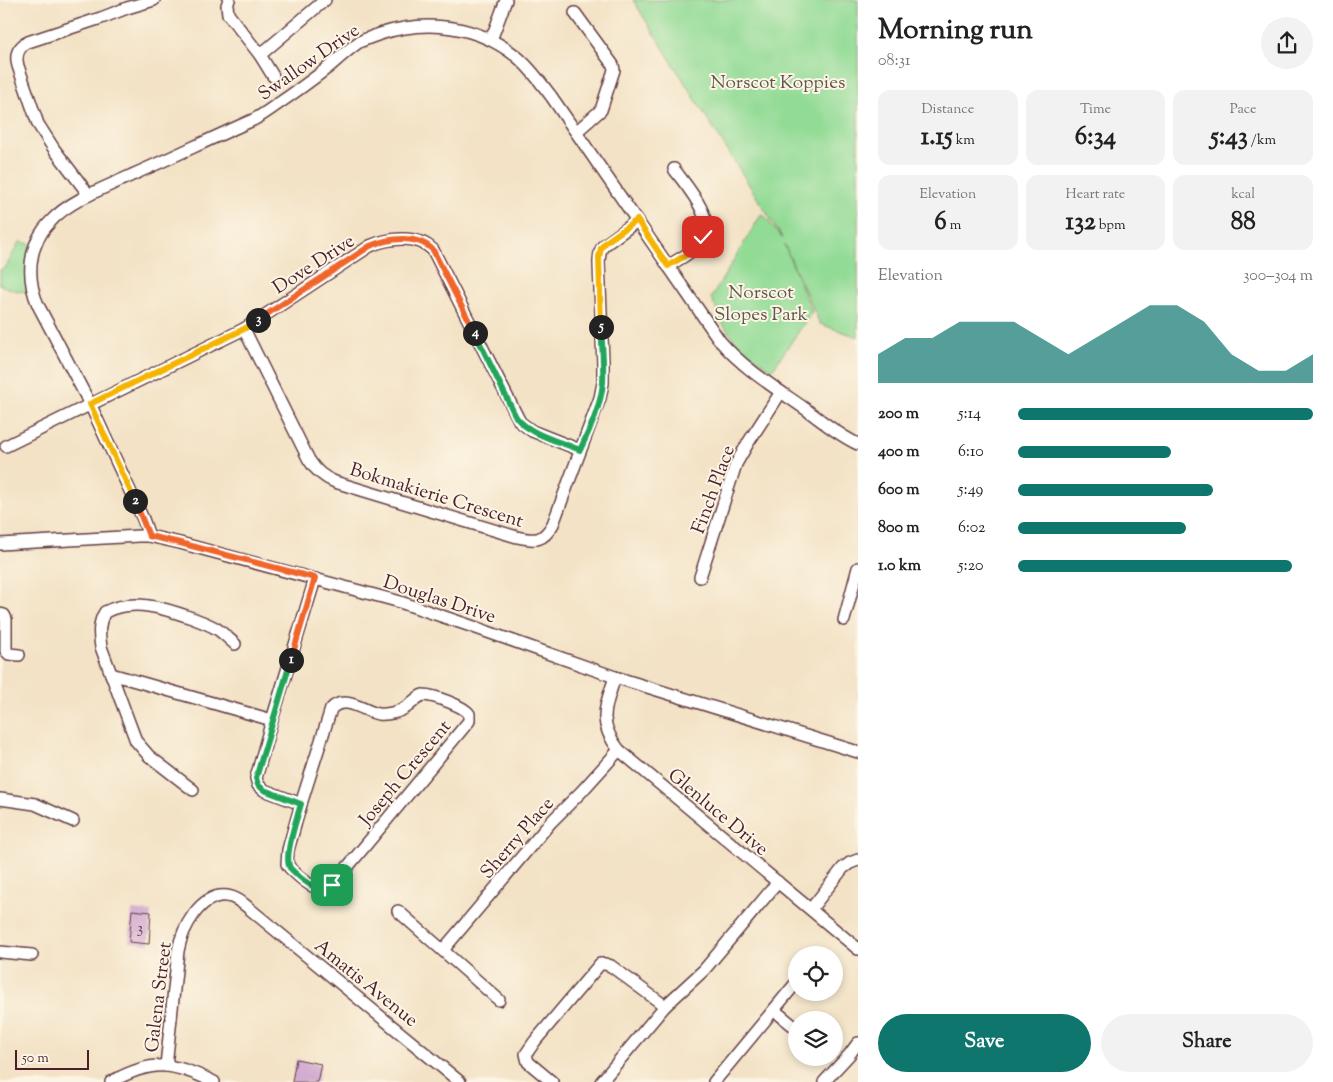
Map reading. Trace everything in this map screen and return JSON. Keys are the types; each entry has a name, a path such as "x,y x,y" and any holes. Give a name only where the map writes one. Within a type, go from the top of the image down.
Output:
{"street":[{"path":"89,195 54,149 38,124 18,66 17,55 22,45 28,42 154,0"},
{"path":"229,0 228,14 274,76"},
{"path":"260,55 325,0"},
{"path":"490,40 506,0"},
{"path":"575,13 613,65 614,70 601,110 576,132"},
{"name":"Swallow Drive","path":"149,536 90,404 38,305 33,292 30,269 36,244 45,228 58,214 89,195 255,119 304,87 360,42 401,28 414,26 446,26 471,32 507,49 527,66 576,132 727,349 747,368 780,392 858,444"},
{"path":"668,266 694,249 702,241 705,232 705,218 700,206 674,169"},
{"name":"Bokmakierie Crescent","path":"244,329 309,460 319,473 335,482 517,537 536,540 545,535 553,524 597,410 603,383 599,262 601,248 606,242 637,220"},
{"name":"Dove Drive","path":"6,446 244,329 370,246 388,240 418,241 428,246 436,255 516,417 532,431 580,450"},
{"name":"Finch Place","path":"700,577 736,464 780,392"},
{"name":"Douglas Drive","path":"0,544 139,536 149,536 180,543 315,578 433,613 615,677 858,752"},
{"path":"844,620 858,568"},
{"path":"301,804 260,788 256,778 315,578"},
{"path":"193,790 156,762 136,741 101,647 99,626 105,612 120,606 155,606 217,629 235,644"},
{"path":"0,614 6,619 6,651 9,654 19,655"},
{"path":"111,674 272,720"},
{"name":"Glenluce Drive","path":"615,677 605,717 607,732 619,750 858,949"},
{"name":"Joseph Crescent","path":"428,695 467,710 469,721 340,876 326,888 321,889 313,886 295,873 287,864 288,850 301,804 329,714 336,705 354,704 383,714 398,712 420,696 428,695"},
{"name":"Sherry Place","path":"443,950 551,822 619,750"},
{"path":"0,799 35,804 73,821"},
{"path":"811,909 843,868 858,860"},
{"path":"601,1082 665,1006 704,970 778,882"},
{"name":"Galena Street","path":"166,1066 178,951 188,922 199,908 215,897 231,897 251,910"},
{"name":"Amatis Avenue","path":"251,910 460,1082"},
{"path":"398,911 499,1000"},
{"path":"0,952 32,955"},
{"path":"552,1082 528,1062 526,1054 534,1041 600,964 611,966 665,1006"},
{"path":"714,1082 788,993"},
{"path":"774,1010 788,1021"},
{"path":"843,1058 849,1055 858,1043"},
{"path":"111,1082 124,1075 151,1066 166,1066 187,1070 214,1082"},
{"path":"824,1082 832,1066"}],"green space":[{"name":"Norscot Koppies","path":"633,0 858,0 858,337 820,324 784,244 812,312 772,370 738,345 723,324 711,298 762,213 783,239"},
{"path":"19,242 31,244 27,291 14,290 0,285 0,270 6,267"}],"building":[{"path":"132,910 151,912 149,944 129,942"},
{"path":"296,1059 321,1064 317,1082 292,1082"}],"route":[{"path":"332,885 321,889 313,886 295,873 287,864 288,850 301,804 264,790 256,782 272,720 315,578 149,536 90,404 244,329 370,246 388,240 418,241 430,247 436,255 516,417 523,426 532,431 580,450 597,410 603,383 599,262 601,248 606,242 637,220 668,266 694,249 702,241 703,237"}],"park label":[{"name":"Norscot Slopes Park","path":"761,302"}]}
